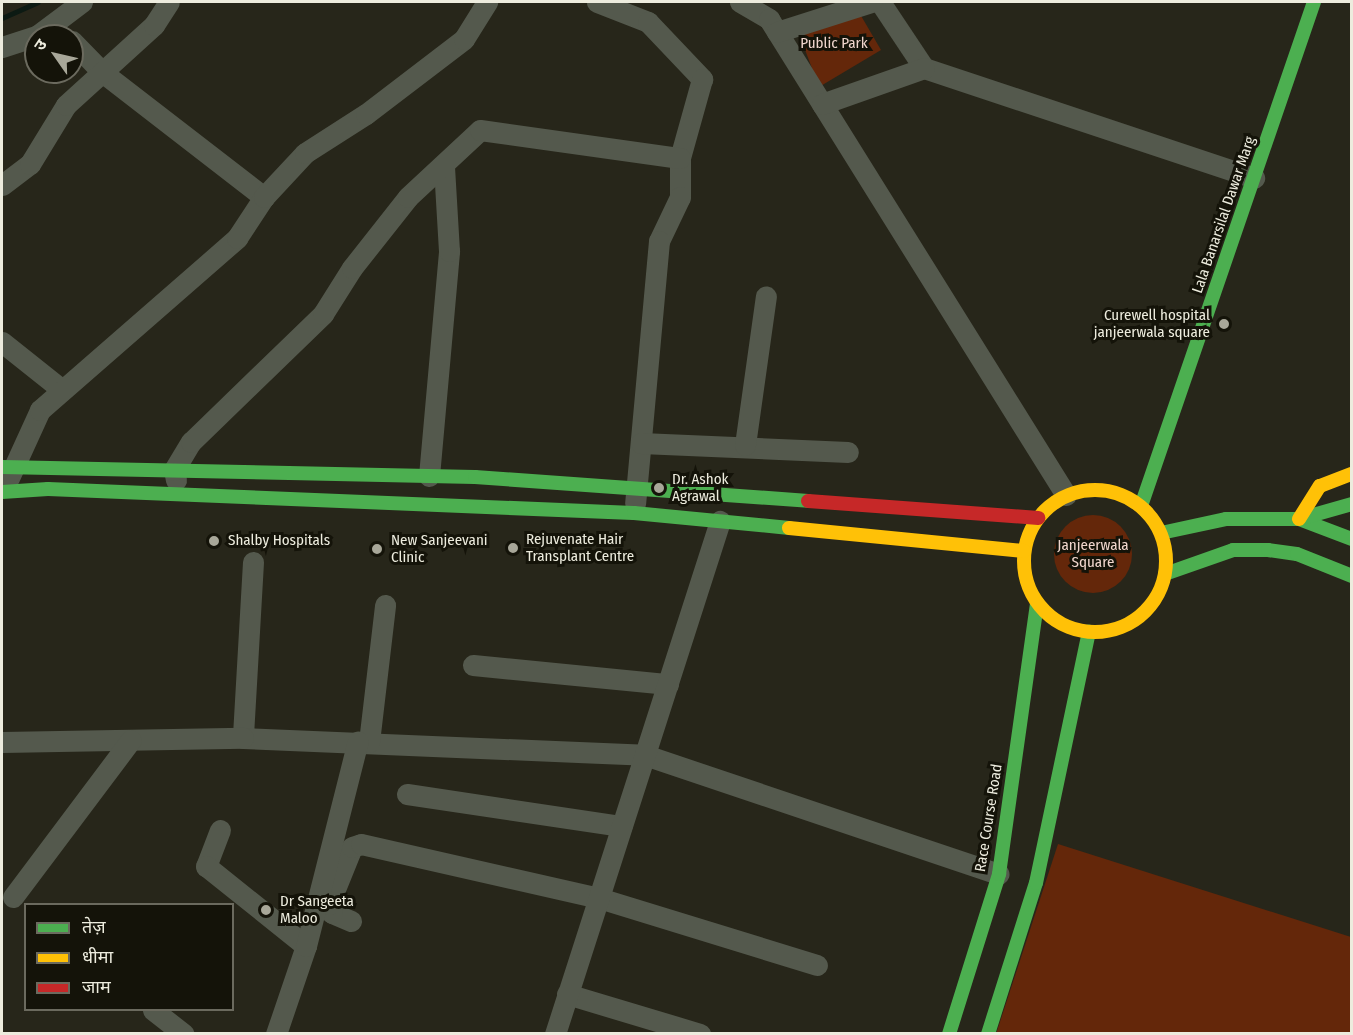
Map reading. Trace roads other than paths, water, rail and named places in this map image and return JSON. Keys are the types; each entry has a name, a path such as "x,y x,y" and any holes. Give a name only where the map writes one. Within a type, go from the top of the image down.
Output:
{"main road":[{"name":"Lala Banarsilal Dawar Marg","path":"1142,506 1314,2"},
{"path":"7,467 429,476 636,488 1038,518"},
{"path":"1299,519 1320,486 1352,474"},
{"path":"3,494 48,489 634,513 1024,551"},
{"path":"1105,490 1142,506 1161,533 1166,553 1165,574 1146,611 1119,627 1089,632 1051,617 1037,603 1028,587 1024,551 1038,518 1066,495 1105,490"},
{"path":"1161,533 1226,519 1299,519 1352,504"},
{"path":"1299,519 1352,539"},
{"path":"1165,574 1233,550 1297,554 1352,576"},
{"name":"Race Course Road","path":"949,1034 999,874 1037,603"},
{"path":"988,1034 1036,883 1089,632"}],"street":[{"path":"2,47 38,35 58,16 82,2"},
{"path":"2,185 30,164 66,105 153,25 169,2"},
{"path":"3,494 7,467 40,410 61,389 237,238 264,197 305,153 366,114 464,39 487,2"},
{"path":"597,2 648,22 702,79 680,158 680,197 659,241 634,513"},
{"path":"740,2 769,19 1066,495"},
{"path":"777,32 871,2"},
{"path":"880,2 924,68 1254,178"},
{"path":"84,53 102,72 264,197"},
{"path":"822,104 924,68"},
{"path":"180,495 174,470 213,418 323,314 352,268 408,197 444,166 480,130 680,158"},
{"path":"429,476 449,252 444,166"},
{"path":"745,444 766,296"},
{"path":"2,342 61,389"},
{"path":"641,443 745,444 848,452"},
{"path":"1297,554 1299,519"},
{"path":"555,1034 720,522"},
{"path":"243,738 253,562"},
{"path":"351,921 329,909 364,741 385,605"},
{"path":"472,665 668,684"},
{"path":"2,742 243,738 364,741 645,755 999,874"},
{"path":"14,897 130,740"},
{"path":"407,794 622,826"},
{"path":"220,830 206,866 306,946"},
{"path":"276,1034 339,854 361,844 599,898 817,965"},
{"path":"567,994 700,1034"},
{"path":"154,1011 179,1032"}],"waterway":[{"path":"2,18 38,2"}],"place":[{"name":"Curewell hospital janjeerwala square","path":"1224,324"},
{"name":"Dr. Ashok Agrawal","path":"659,488"},
{"name":"Shalby Hospitals","path":"214,541"},
{"name":"Rejuvenate Hair Transplant Centre","path":"513,548"},
{"name":"New Sanjeevani Clinic","path":"377,549"},
{"name":"Dr Sangeeta Maloo","path":"266,910"}],"park label":[{"name":"Public Park","path":"834,44"},
{"name":"Janjeerwala Square","path":"1093,554"}]}
